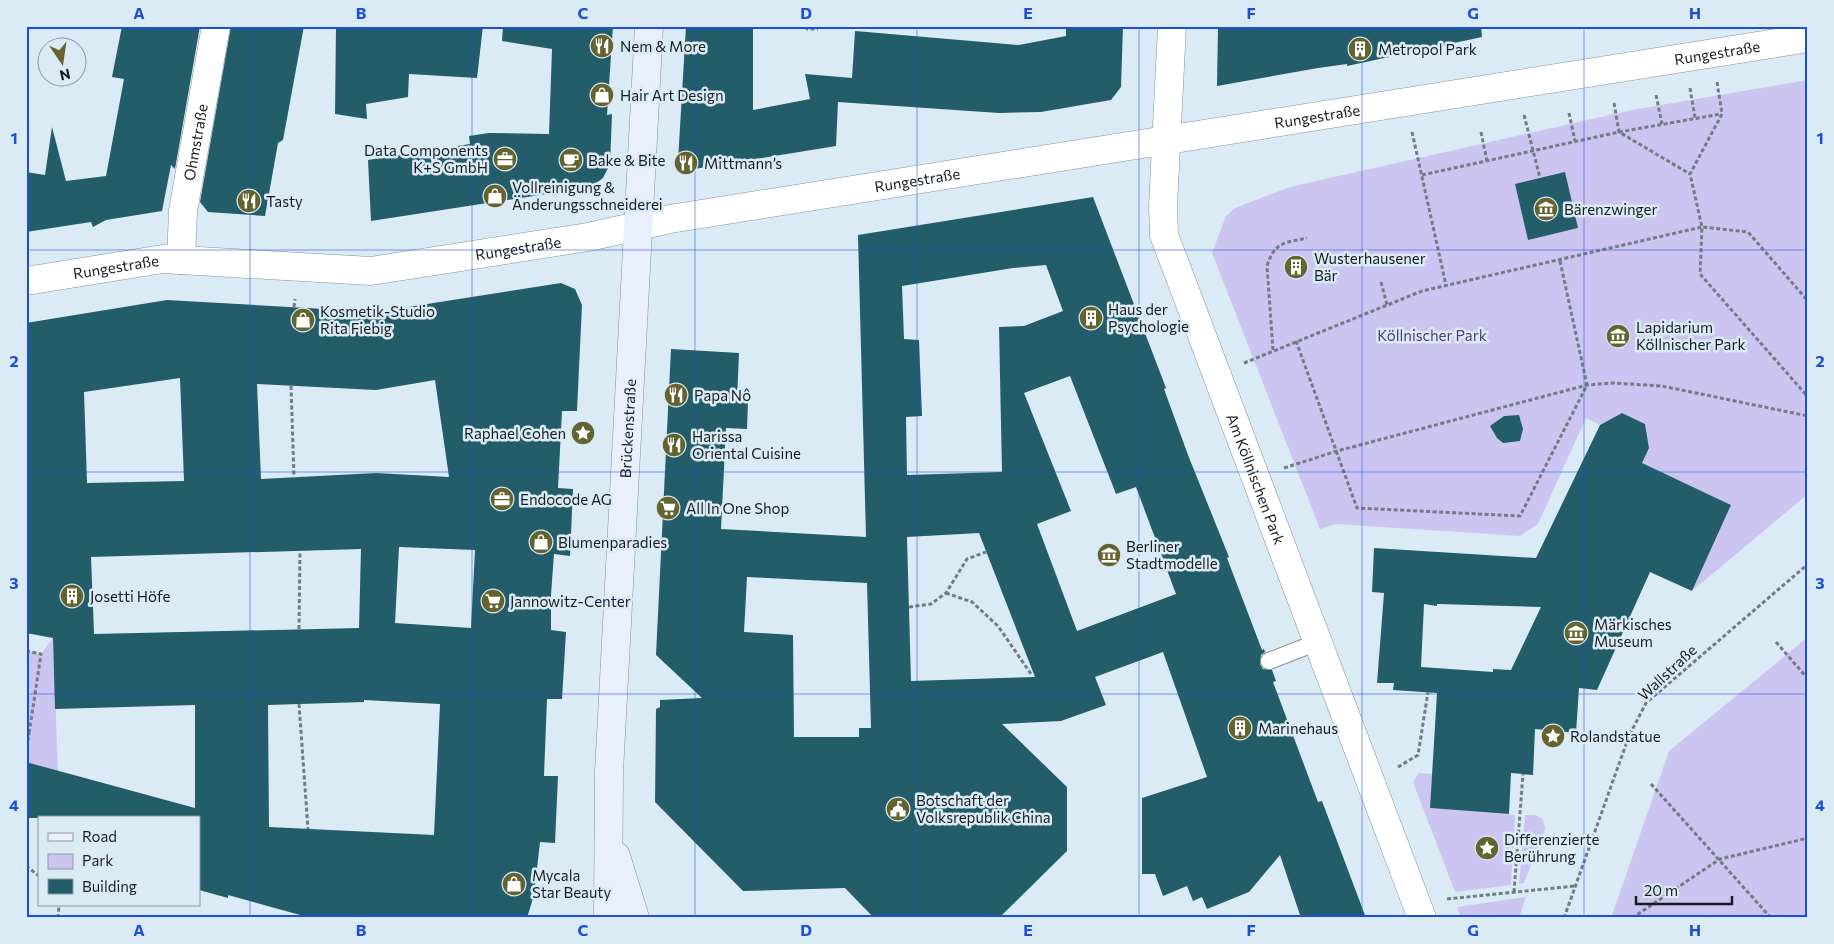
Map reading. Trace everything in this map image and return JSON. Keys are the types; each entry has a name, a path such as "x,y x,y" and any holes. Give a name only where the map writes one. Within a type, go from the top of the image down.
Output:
{"main road":[{"name":"Brückenstraße","path":"608,918 609,756 649,26"},
{"name":"Brückenstraße","path":"608,831 635,918"}],"street":[{"name":"Ohmstraße","path":"181,260 183,211 216,26"},
{"name":"Am Köllnischen Park","path":"1172,26 1164,235 1419,910"},
{"name":"Rungestraße","path":"26,282 163,259 370,271 588,237 638,226 1167,140 1808,38"}],"lane":[{"path":"1269,661 1318,642"}],"path":[{"path":"807,26 807,29 818,29"},
{"path":"1712,54 1722,114 1690,174 1702,227 1700,274 1808,397"},
{"path":"1517,85 1540,178"},
{"path":"1690,88 1695,118"},
{"path":"1656,94 1662,124"},
{"path":"1406,102 1446,285"},
{"path":"1614,103 1620,132 1690,174"},
{"path":"1569,113 1575,142"},
{"path":"1422,174 1620,132 1722,114"},
{"path":"1481,132 1487,160"},
{"path":"1218,379 1252,358 1422,291 1702,227 1748,232 1808,301"},
{"path":"1273,350 1267,266 1270,256 1283,243 1307,238"},
{"path":"1296,341 1357,508 1520,516 1587,385 1560,260"},
{"path":"1381,282 1387,305"},
{"path":"294,307 295,299"},
{"path":"1261,491 1289,482 1284,467 1337,451 1587,385 1613,383 1662,386 1808,416"},
{"path":"292,386 294,478"},
{"path":"299,629 300,551"},
{"path":"909,607 931,604 946,593 967,559 986,552"},
{"name":"Wallstraße","path":"1564,918 1629,736 1646,703 1808,564"},
{"path":"946,593 972,602 991,620 1031,674"},
{"path":"1776,642 1808,679"},
{"path":"26,651 41,654 26,749"},
{"path":"1370,780 1405,764 1418,755 1428,692"},
{"path":"299,704 308,828"},
{"path":"1514,892 1523,774"},
{"path":"1651,784 1771,918"},
{"path":"1632,918 1720,859 1808,838"},
{"path":"26,866 38,875"},
{"path":"1419,910 1514,892 1575,886"}],"green space":[{"name":"Köllnischer Park","path":"1808,80 1808,190 1806,192 1808,194 1808,494 1692,591 1731,505 1678,480 1640,468 1649,448 1645,424 1622,413 1600,425 1586,418 1538,524 1520,536 1336,524 1320,529 1212,253 1226,216 1235,208 1290,187 1632,110"},
{"path":"1808,637 1808,918 1611,918 1669,751"},
{"path":"53,638 58,771 26,762 26,651 41,654"},
{"path":"1419,773 1432,774 1431,808 1515,815 1511,885 1455,892 1413,782"},
{"path":"1525,815 1535,815 1543,819 1545,829 1524,883 1519,884"},
{"path":"1526,897 1519,918 1461,918 1457,907"}],"building":[{"path":"122,26 200,26 175,169 171,165 162,211 106,220 93,227 91,222 26,232 26,172 45,175 52,127 66,181 106,176 124,79 112,77"},
{"path":"231,26 304,26 283,140 278,143 265,216 208,212 200,202"},
{"path":"336,26 483,26 477,78 409,74 408,97 366,104 367,119 335,114"},
{"path":"503,26 613,26 607,115 612,114 610,164 603,178 580,195 579,189 371,221 368,160 470,144 469,136 489,133 549,134 552,49 502,41"},
{"path":"686,26 753,26 753,110 810,99 805,74 852,78 855,31 1019,45 1066,36 1066,26 1123,26 1121,87 1111,100 1041,112 999,113 838,102 836,146 688,170 678,161"},
{"path":"1218,26 1481,26 1482,37 1347,66 1347,64 1318,68 1217,86"},
{"path":"1565,172 1578,228 1528,240 1515,184"},
{"path":"1093,197 1166,388 1164,389 1188,455 1229,557 1227,558 1262,650 1264,649 1265,652 1261,655 1260,664 1263,669 1272,670 1276,681 1273,682 1318,802 1322,801 1366,918 1301,918 1280,855 1249,892 1207,909 1202,897 1193,901 1187,886 1163,896 1155,874 1142,874 1142,798 1207,777 1163,652 1095,677 1106,705 1061,721 1002,724 1067,787 1067,851 999,918 874,918 845,888 743,891 655,802 656,709 660,707 660,700 702,698 656,655 671,349 739,353 737,400 748,401 747,429 726,428 721,529 866,537 858,235","holes":["1046,265 1063,311 1024,326 999,327 1002,472 907,475 906,417 922,416 919,340 904,339 902,286 1013,268","1070,376 1116,494 1136,487 1176,594 1077,631 1037,524 1071,511 1024,393","979,533 1035,677 911,681 907,537","747,577 867,583 871,728 859,728 859,737 794,737 793,635 744,632"]},
{"path":"561,283 575,289 582,305 577,411 562,411 558,488 573,489 570,556 554,554 551,595 551,630 566,632 562,699 547,699 544,776 558,776 555,843 540,842 534,895 527,918 311,918 228,895 228,898 200,890 200,816 38,816 38,818 26,818 26,762 195,808 195,705 55,709 53,638 26,633 26,323 167,300 376,312","holes":["180,378 184,481 87,483 84,392","435,380 449,477 376,473 261,479 257,384 376,390","399,547 475,550 471,628 395,623","361,549 359,628 94,634 91,557","364,700 440,704 434,835 269,827 268,705 364,702"]},
{"name":"Märkisches Museum","path":"1622,413 1645,424 1649,448 1642,463 1731,505 1692,591 1650,572 1597,690 1579,688 1576,733 1535,729 1533,775 1511,773 1509,814 1430,808 1437,693 1393,690 1394,683 1377,683 1384,593 1372,592 1374,548 1536,558 1600,425","holes":["1424,604 1437,606 1437,604 1541,607 1511,670 1493,669 1493,672 1421,667"]},
{"path":"1519,415 1523,429 1520,441 1503,443 1497,438 1490,426 1504,416"}],"place":[{"name":"Nem & More","path":"602,46"},
{"name":"Metropol Park","path":"1360,49"},
{"name":"Hair Art Design","path":"602,95"},
{"name":"Data Components K+S GmbH","path":"505,159"},
{"name":"Bake & Bite","path":"571,160"},
{"name":"Mittmann’s","path":"686,163"},
{"name":"Vollreinigung & Änderungsschneiderei","path":"495,196"},
{"name":"Tasty","path":"249,201"},
{"name":"Bärenzwinger","path":"1546,209"},
{"name":"Wusterhausener Bär","path":"1296,267"},
{"name":"Haus der Psychologie","path":"1091,318"},
{"name":"Kosmetik-Studio Rita Fiebig","path":"303,320"},
{"name":"Lapidarium Köllnischer Park","path":"1618,336"},
{"name":"Papa Nô","path":"676,395"},
{"name":"Raphael Cohen","path":"583,433"},
{"name":"Harissa Oriental Cuisine","path":"674,445"},
{"name":"Endocode AG","path":"502,499"},
{"name":"All In One Shop","path":"668,508"},
{"name":"Blumenparadies","path":"541,542"},
{"name":"Berliner Stadtmodelle","path":"1109,555"},
{"name":"Josetti Höfe","path":"72,596"},
{"name":"Jannowitz-Center","path":"493,601"},
{"name":"Märkisches Museum","path":"1576,633"},
{"name":"Marinehaus","path":"1240,728"},
{"name":"Rolandstatue","path":"1553,736"},
{"name":"Botschaft der Volksrepublik China","path":"898,809"},
{"name":"Differenzierte Berührung","path":"1487,848"},
{"name":"Mycala Star Beauty","path":"514,884"}]}
